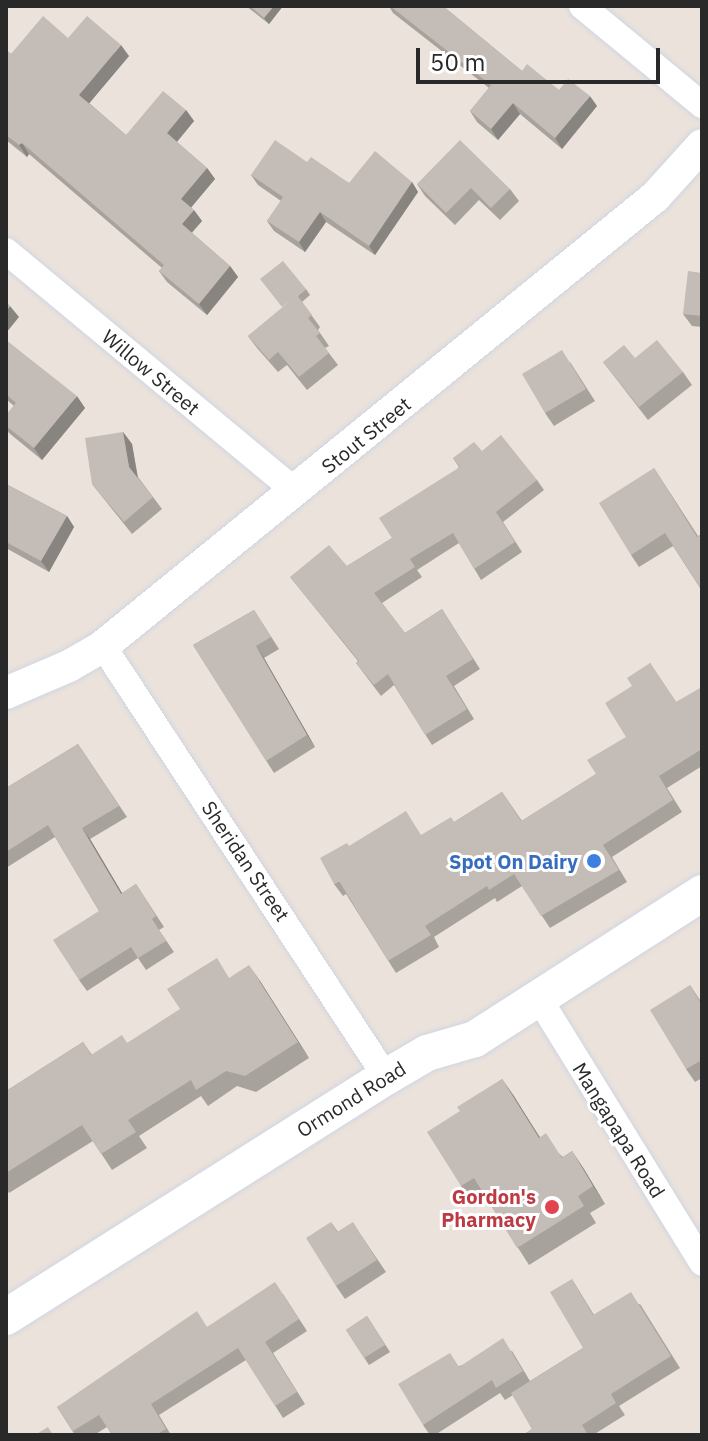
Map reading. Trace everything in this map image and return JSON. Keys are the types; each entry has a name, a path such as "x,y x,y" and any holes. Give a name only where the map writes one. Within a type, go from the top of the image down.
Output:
{"main road":[{"name":"Ormond Road","path":"6,1317 386,1077 427,1053 475,1039 702,893"}],"street":[{"path":"582,6 702,105"},
{"name":"Stout Street","path":"6,693 69,666 103,646 655,197 702,145"},
{"name":"Willow Street","path":"6,251 296,492"},
{"name":"Sheridan Street","path":"103,646 386,1077"},
{"name":"Mangapapa Road","path":"538,997 702,1263"}],"building":[{"path":"250,6 274,6 264,18"},
{"path":"390,6 443,6 522,71 527,64 559,90 568,79 590,96 555,138 513,103 491,129 470,111 491,85"},
{"path":"43,16 68,38 87,16 121,45 79,95 126,135 163,91 186,110 167,133 207,168 181,199 194,210 182,224 230,266 199,304 159,271 164,265 22,143 19,145 6,135 6,50 11,54"},
{"path":"275,140 307,162 311,157 349,183 375,151 412,182 369,246 320,212 299,242 267,221 283,197 251,175"},
{"path":"460,140 510,189 491,208 471,188 446,213 417,184"},
{"path":"283,261 306,289 282,307 260,279"},
{"path":"688,271 702,273 702,316 683,314"},
{"path":"297,295 312,315 308,318 320,333 316,336 329,353 299,377 278,352 269,360 248,336"},
{"path":"6,340 77,396 34,448 6,426 6,415 16,403 6,394"},
{"path":"657,340 683,372 639,407 603,362 624,345 635,358"},
{"path":"562,350 586,389 545,413 522,374"},
{"path":"123,432 129,467 153,497 124,522 92,484 85,438"},
{"path":"501,435 537,480 496,512 515,542 474,569 453,533 410,559 415,567 374,593 405,633 442,609 473,659 446,676 467,709 425,735 388,674 374,685 356,663 359,661 290,577 329,545 347,566 392,538 379,518 460,467 453,458 474,442 482,451"},
{"path":"654,468 697,537 702,534 701,589 665,533 631,555 599,503"},
{"path":"6,484 67,516 41,561 6,542"},
{"path":"254,610 271,637 256,646 307,735 266,761 193,645"},
{"path":"650,663 676,702 700,688 702,691 702,749 659,776 673,800 603,845 619,870 541,916 514,874 489,890 487,886 425,926 431,935 388,961 339,881 334,884 320,858 347,843 349,846 406,811 421,835 451,817 454,822 502,792 521,821 596,774 587,760 626,737 605,703 632,686 627,678"},
{"path":"78,744 119,806 82,828 121,894 136,884 156,916 152,919 166,941 138,958 131,947 79,980 53,940 99,911 48,825 6,852 6,788"},
{"path":"217,958 229,978 249,965 298,1042 245,1076 226,1071 196,1090 191,1080 128,1120 136,1132 101,1154 82,1125 6,1173 6,1091 83,1042 91,1055 122,1035 127,1043 180,1009 167,989"},
{"path":"690,985 702,1005 702,1060 686,1069 650,1010"},
{"path":"502,1079 539,1138 546,1133 562,1158 572,1151 593,1186 578,1196 584,1206 517,1248 474,1178 461,1186 427,1132 460,1111 457,1107"},
{"path":"331,1222 337,1232 353,1222 377,1260 336,1286 306,1238"},
{"path":"572,1279 593,1315 631,1292 671,1356 611,1394 616,1403 582,1425 588,1435 523,1435 532,1429 511,1393 583,1348 550,1292"},
{"path":"275,1282 299,1319 265,1342 297,1392 275,1406 238,1348 151,1404 166,1429 156,1435 112,1435 99,1415 73,1431 57,1407 197,1311 207,1327"},
{"path":"367,1316 385,1345 364,1358 346,1330"},
{"path":"503,1338 523,1371 496,1388 492,1380 423,1425 398,1384 450,1353 459,1367"},
{"path":"48,1427 53,1435 35,1435"}],"place":[{"name":"Spot On Dairy","path":"594,861"},
{"name":"Gordon's Pharmacy","path":"552,1207"}]}
